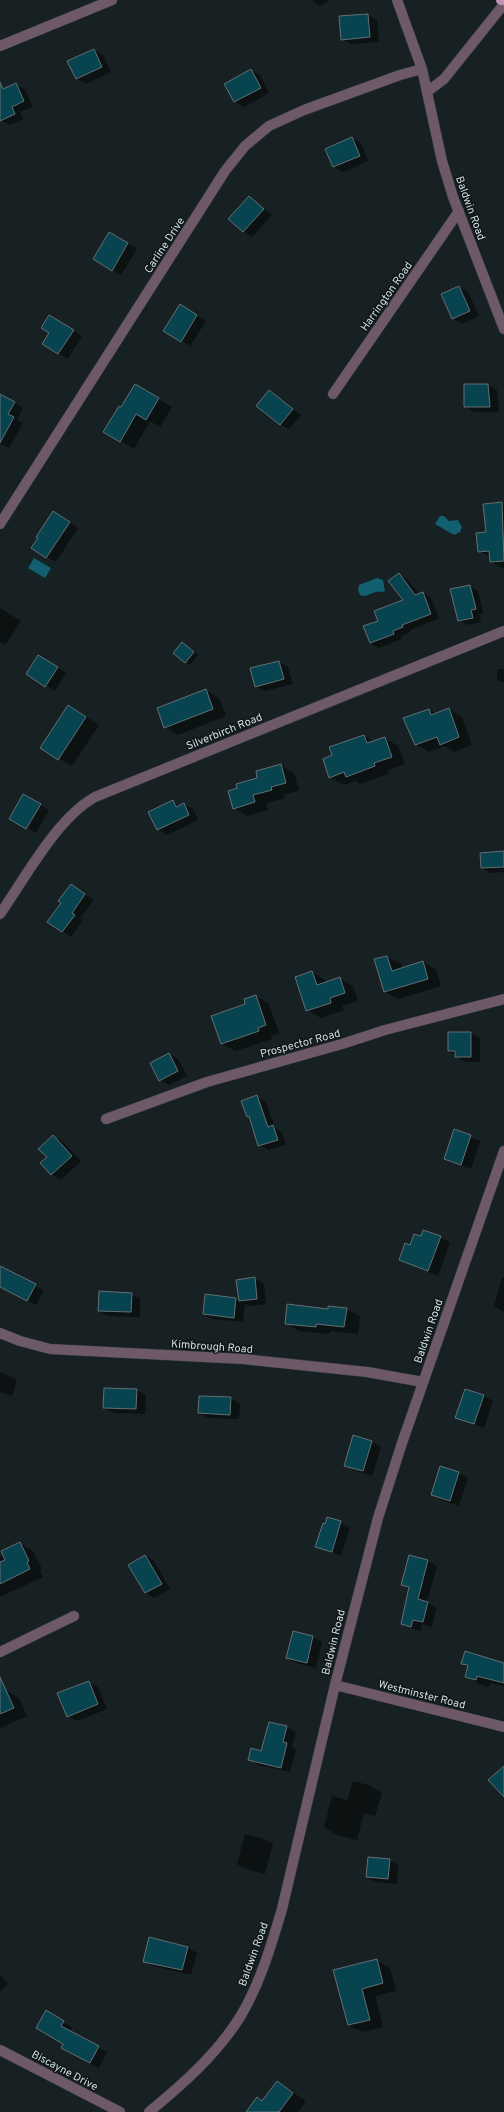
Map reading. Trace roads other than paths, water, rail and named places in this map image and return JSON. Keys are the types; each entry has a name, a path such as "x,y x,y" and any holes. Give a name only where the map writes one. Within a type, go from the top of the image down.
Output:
{"street":[{"path":"0,46 112,0"},
{"name":"Baldwin Road","path":"397,0 422,69 442,161 459,211 504,329"},
{"path":"428,91 444,79 504,4"},
{"name":"Carline Drive","path":"0,524 225,171 245,146 259,132 304,110 400,75 422,69"},
{"name":"Harrington Road","path":"333,394 459,211"},
{"name":"Silverbirch Road","path":"0,914 65,821 86,802 95,797 504,631"},
{"name":"Prospector Road","path":"106,1118 207,1082 322,1050 385,1030 504,999"},
{"name":"Baldwin Road","path":"149,2112 164,2100 221,2042 239,2018 257,1982 272,1943 282,1909 372,1537 423,1382 504,1151"},
{"name":"Kimbrough Road","path":"0,1333 20,1342 50,1349 243,1359 367,1372 423,1382"},
{"path":"0,1652 74,1616"},
{"name":"Westminster Road","path":"335,1685 504,1727"},
{"name":"Biscayne Drive","path":"0,2050 120,2112"}],"water":[{"path":"440,516 444,516 449,521 458,520 462,527 460,532 454,535 435,524"},
{"path":"34,558 51,568 45,578 28,568"},
{"path":"377,578 383,580 385,591 376,592 366,596 360,595 358,590 359,585"}]}
